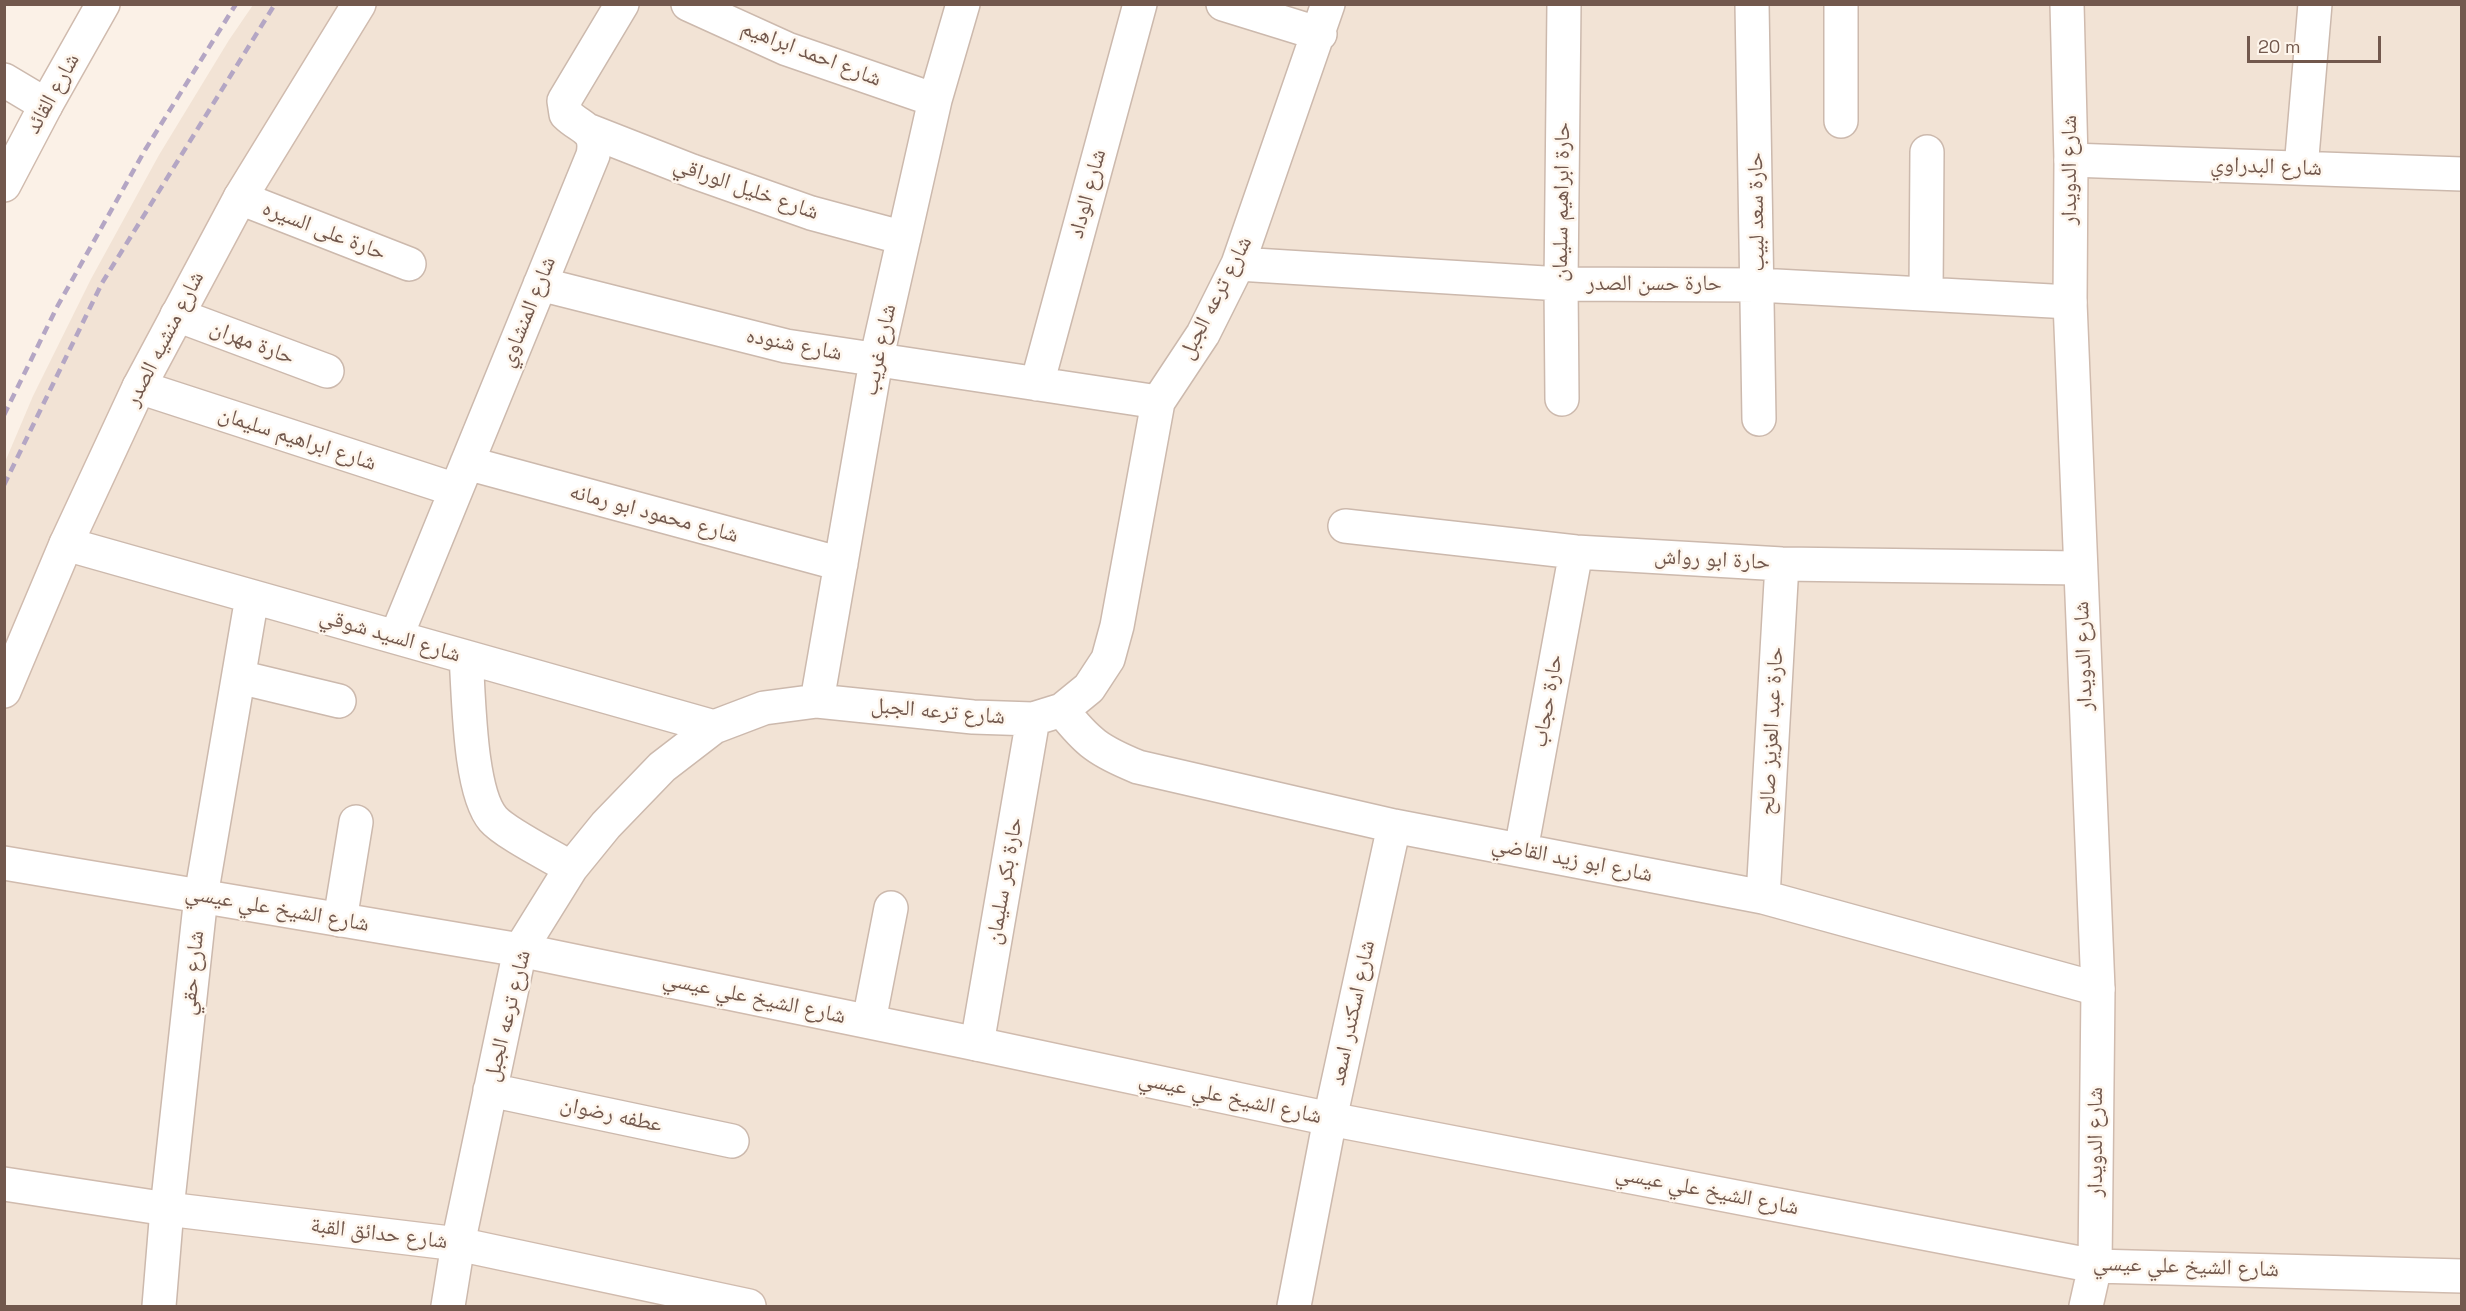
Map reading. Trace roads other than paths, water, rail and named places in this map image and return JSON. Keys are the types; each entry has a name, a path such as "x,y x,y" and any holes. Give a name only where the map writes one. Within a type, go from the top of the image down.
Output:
{"street":[{"name":"شارع القائد","path":"4,185 46,105 104,4"},
{"name":"شارع منشيه الصدر","path":"4,691 66,544 139,387 240,198 359,4"},
{"path":"590,131 566,114 564,101 622,4"},
{"name":"شارع احمد ابراهيم","path":"688,4 787,49 935,100"},
{"name":"شارع غريب","path":"817,701 876,361 935,100 963,4"},
{"name":"شارع الوداد","path":"1037,384 1140,4"},
{"path":"1223,4 1324,19"},
{"name":"حارة ابراهيم سليمان","path":"1562,399 1564,4"},
{"name":"حارة سعد لبيب","path":"1752,4 1759,419"},
{"path":"1841,4 1841,121"},
{"name":"شارع الدويدار","path":"2067,4 2071,160 2070,302 2098,989 2096,1266 2086,1306"},
{"path":"2301,168 2315,4"},
{"name":"شارع ترعه الجبل","path":"448,1306 458,1244 520,950 571,868 606,825 662,767 714,727 764,708 817,701 973,717 1048,715 1089,688 1108,659 1117,626 1158,402 1203,334 1238,264 1324,19"},
{"path":"4,80 46,105"},
{"name":"شارع خليل الوراقي","path":"590,131 692,171 811,213 904,238"},
{"name":"شارع المنشاوي","path":"396,637 593,155 595,147 590,131"},
{"path":"1926,294 1927,152"},
{"name":"شارع البدراوي","path":"2071,160 2462,174"},
{"name":"حارة على السيره","path":"240,198 409,264"},
{"name":"حارة حسن الصدر","path":"1238,264 1561,284 1758,285 2070,302"},
{"name":"شارع شنوده","path":"540,284 786,346 1158,402"},
{"name":"حارة مهران","path":"177,315 327,371"},
{"name":"شارع ابراهيم سليمان","path":"139,387 462,477"},
{"name":"شارع محمود ابو رمانه","path":"462,477 842,564"},
{"name":"حارة ابو رواش","path":"1345,526 1576,552 1782,564 2080,568"},
{"name":"شارع السيد شوقي","path":"66,544 714,727"},
{"name":"حارة حجاب","path":"1521,850 1576,552"},
{"name":"حارة عبد العزيز صالح","path":"1762,897 1782,564"},
{"name":"شارع حقي","path":"159,1306 167,1209 201,896 252,597"},
{"path":"465,657 477,776 493,819 571,868"},
{"path":"239,677 339,701"},
{"name":"شارع ابو زيد القاضي","path":"1048,715 1080,733 1105,753 1138,767 1394,826 1762,897 2098,989"},
{"name":"حارة بكر سليمان","path":"977,1044 1048,715"},
{"path":"340,920 356,822"},
{"name":"شارع اسكندر اسعد","path":"1294,1306 1330,1119 1394,826"},
{"name":"شارع الشيخ علي عيسي","path":"4,862 520,950 1330,1119 2096,1266 2462,1275"},
{"path":"869,1021 891,908"},
{"name":"عطفه رضوان","path":"490,1090 732,1141"},
{"name":"شارع حدائق القبة","path":"4,1184 167,1209 458,1244 749,1306"}],"railway":[{"path":"4,415 57,307 145,150 236,4"},
{"path":"4,485 102,283 275,4"}]}
